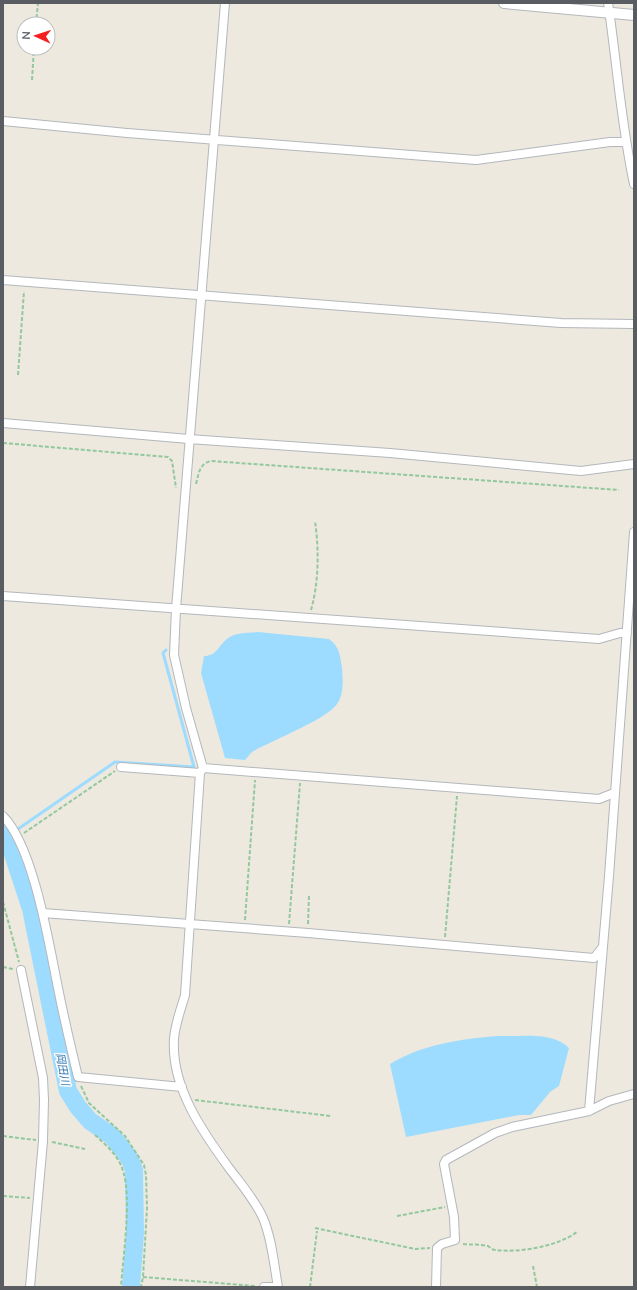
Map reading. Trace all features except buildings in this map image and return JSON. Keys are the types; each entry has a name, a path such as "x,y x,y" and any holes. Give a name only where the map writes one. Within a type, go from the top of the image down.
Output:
{"street":[{"path":"225,3 176,609 174,655 202,771 189,923 185,994 174,1038 174,1056 182,1087 188,1102 215,1148 257,1206 264,1220 278,1287"},
{"path":"504,3 609,8 634,14"},
{"path":"609,8 625,142 634,184"},
{"path":"3,121 213,140 476,160 610,142 625,142"},
{"path":"3,280 202,297 242,298 561,323 634,324"},
{"path":"3,423 189,439 390,452 581,471 634,464"},
{"path":"589,1111 634,533"},
{"path":"3,596 599,639 620,633 627,633"},
{"path":"121,767 202,771 256,771 300,776 599,799 614,793"},
{"path":"3,816 22,847 43,913 78,1077 182,1087"},
{"path":"43,913 289,931 594,958 602,948"},
{"path":"21,970 43,1078 43,1141 30,1287"},
{"path":"436,1287 437,1248 442,1244 455,1240 452,1206 444,1164 446,1160 495,1133 512,1127 589,1111 609,1101 634,1094"},
{"path":"264,1287 273,1287"}],"path":[{"path":"37,16 38,3"},
{"path":"32,80 34,56"},
{"path":"18,375 25,282"},
{"path":"3,443 168,457 172,461 177,495 184,499"},
{"path":"195,487 201,467 204,463 211,461 619,490"},
{"path":"308,619 314,600 315,587 317,552 315,521"},
{"path":"17,838 121,767"},
{"path":"244,928 256,771"},
{"path":"289,931 300,776"},
{"path":"444,944 458,788"},
{"path":"308,933 309,895"},
{"path":"3,902 21,970"},
{"path":"78,1077 89,1103 125,1136 144,1165 146,1176 147,1208 143,1277 141,1287"},
{"path":"188,1102 196,1100 331,1116"},
{"path":"95,1135 119,1161 126,1180 127,1202 121,1287"},
{"path":"3,1196 37,1198"},
{"path":"397,1216 452,1206"},
{"path":"315,1228 415,1249 437,1248"},
{"path":"310,1287 317,1231"},
{"path":"455,1240 459,1244 487,1246 496,1250 513,1250 547,1246 570,1237 577,1232"},
{"path":"533,1266 537,1287"},
{"path":"143,1277 260,1286"}],"water":[{"path":"258,632 329,639 333,642 340,656 342,668 343,677 341,696 337,704 322,717 260,747 252,752 245,760 225,758 201,673 204,656 208,656 215,652 224,642 234,635"},
{"path":"498,1036 545,1037 554,1039 569,1048 559,1086 550,1092 531,1115 519,1115 406,1137 390,1064 403,1057 429,1047 456,1041"}],"waterway":[{"path":"5,838 115,762 194,767 163,653 166,650"},
{"name":"岡田川","path":"3,833 11,848 31,909 68,1091 78,1107 90,1121 112,1136 130,1159 134,1170 135,1233 131,1287"}]}
